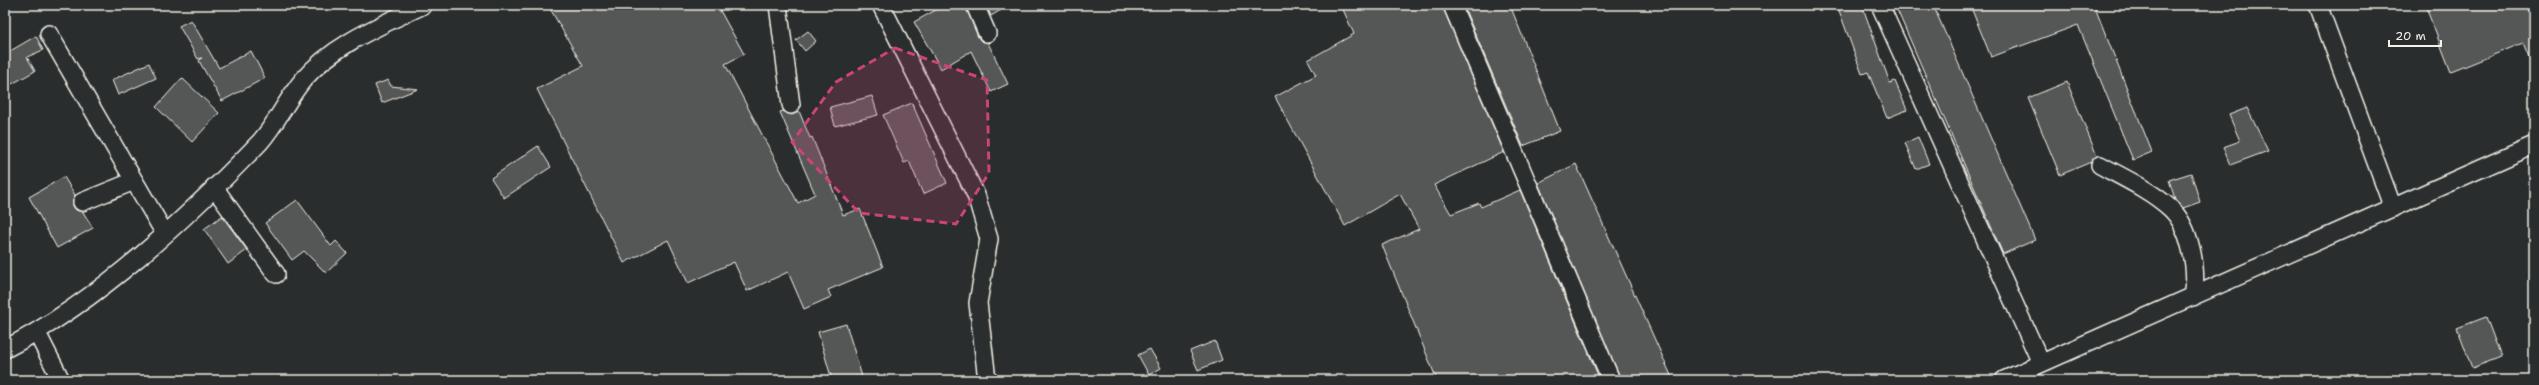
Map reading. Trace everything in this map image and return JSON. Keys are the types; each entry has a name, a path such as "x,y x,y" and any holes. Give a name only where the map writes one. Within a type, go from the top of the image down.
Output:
{"street":[{"path":"5,349 37,333 94,293 165,234 261,140 303,80 326,57 392,20 423,5"},
{"path":"778,5 791,105"},
{"path":"881,5 976,195 989,239 978,303 987,380"},
{"path":"975,5 987,33"},
{"path":"1452,5 1611,380"},
{"path":"1880,5 2041,363"},
{"path":"2318,5 2393,208"},
{"path":"49,34 165,234"},
{"path":"2004,380 2534,145"},
{"path":"2100,166 2144,189 2172,209 2183,228 2191,250 2196,280 2193,297"},
{"path":"82,202 134,181"},
{"path":"214,187 276,274"},
{"path":"37,333 61,380"}],"highlighted area":[{"path":"895,48 987,80 989,173 956,224 859,213 792,142 836,82"}],"building":[{"path":"548,5 717,5 744,54 725,64 798,203 815,194 780,112 783,111 792,115 799,111 810,138 812,137 843,215 860,209 883,267 828,290 831,297 804,309 788,272 747,291 734,262 688,283 668,240 624,263 537,89 583,66"},
{"path":"945,5 965,5 978,37 981,41 988,43 1008,84 991,92 971,51 941,69 914,22"},
{"path":"986,5 1009,5 991,16"},
{"path":"1341,5 1442,5 1504,152 1434,185 1451,214 1479,203 1481,207 1520,190 1600,380 1437,380 1382,245 1419,229 1400,194 1345,226 1275,97 1316,75 1308,60 1354,34"},
{"path":"1463,5 1510,5 1560,131 1523,146"},
{"path":"1837,5 1862,5 1890,83 1895,81 1907,110 1887,118 1868,72 1862,74"},
{"path":"1895,5 1933,5 2035,240 2003,254"},
{"path":"1970,5 2094,5 2152,152 2133,160 2078,25 1991,57"},
{"path":"2425,5 2534,5 2534,69 2523,43 2451,72"},
{"path":"191,20 219,68 251,51 265,78 222,101 199,61 202,58 198,59 179,26"},
{"path":"808,31 816,41 805,51 796,40"},
{"path":"36,36 43,50 27,57 35,71 10,85 5,76 5,54"},
{"path":"149,63 156,78 118,95 112,80"},
{"path":"182,78 219,113 192,142 156,107"},
{"path":"388,80 391,86 418,89 382,103 375,85"},
{"path":"2067,82 2097,156 2091,162 2060,175 2028,98"},
{"path":"872,96 878,115 835,126 830,107"},
{"path":"912,103 947,183 923,194 909,161 904,163 883,115"},
{"path":"2247,108 2268,151 2230,165 2223,147 2240,141 2229,115"},
{"path":"1918,137 1929,164 1916,169 1905,143"},
{"path":"538,146 551,167 504,198 491,178"},
{"path":"1576,164 1673,380 1621,380 1538,183"},
{"path":"2191,173 2200,202 2183,208 2175,199 2169,180"},
{"path":"64,177 75,195 73,206 76,210 83,212 93,228 57,248 29,197"},
{"path":"297,200 331,246 336,241 347,253 326,273 304,251 292,260 265,223"},
{"path":"222,216 247,250 228,264 204,229"},
{"path":"2486,317 2501,357 2472,368 2457,328"},
{"path":"846,324 863,380 832,380 818,332"},
{"path":"1215,341 1222,360 1198,370 1190,351"},
{"path":"1150,349 1161,368 1149,375 1138,355"}]}
